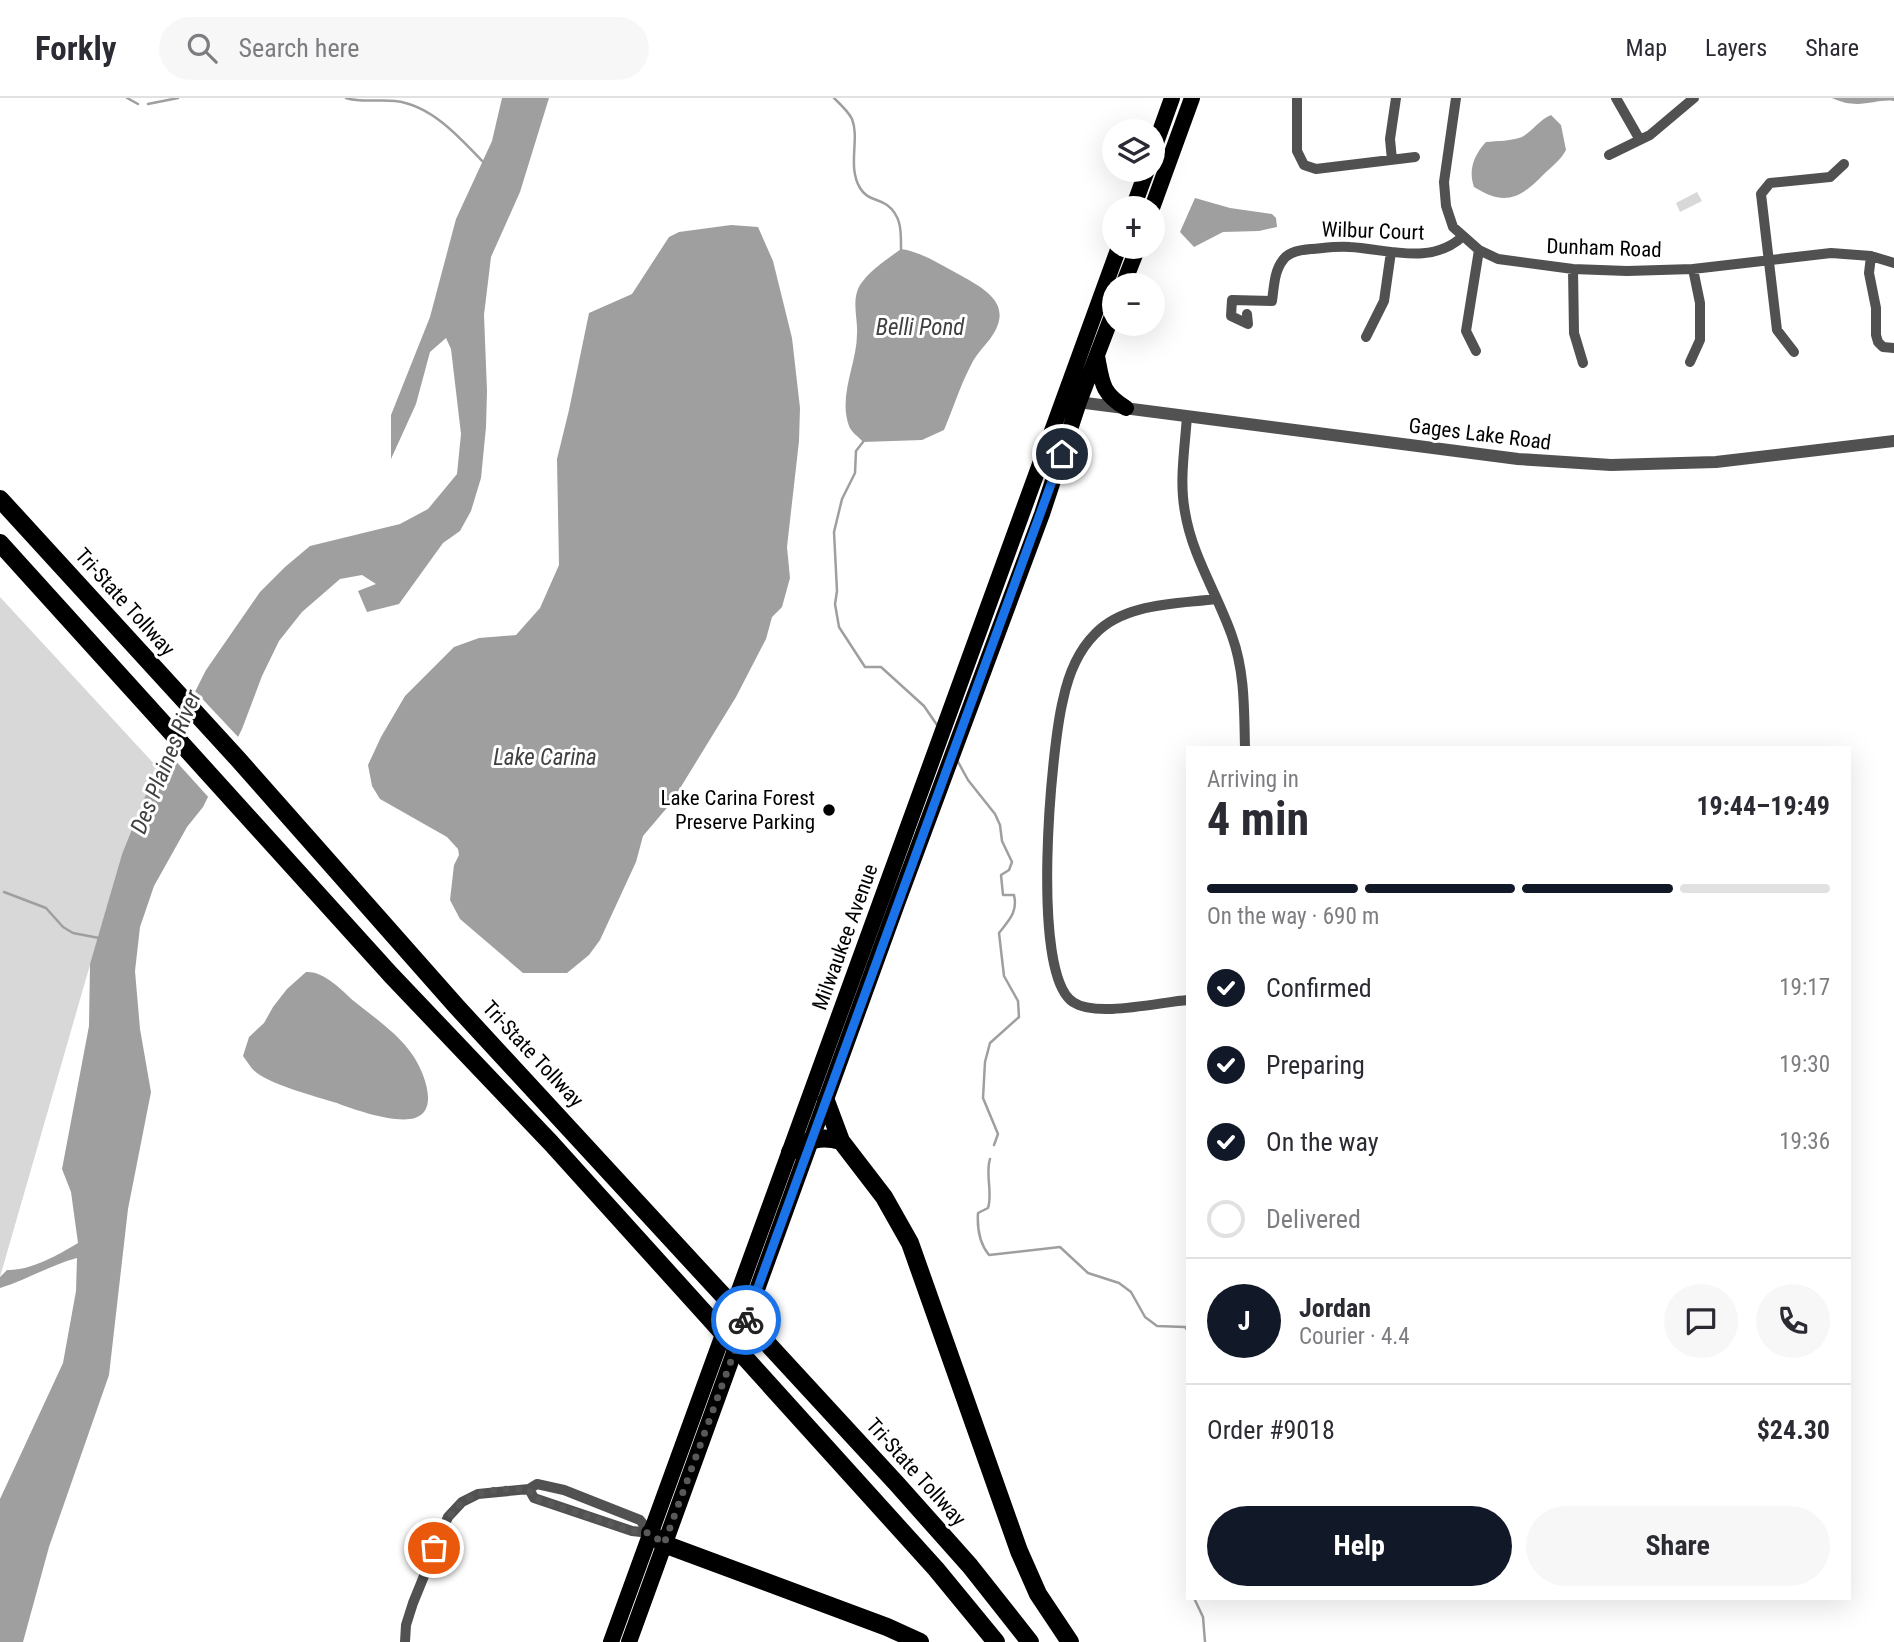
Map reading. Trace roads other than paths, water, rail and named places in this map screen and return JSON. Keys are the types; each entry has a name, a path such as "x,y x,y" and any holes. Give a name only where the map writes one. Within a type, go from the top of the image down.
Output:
{"highway":[{"name":"Tri-State Tollway","path":"0,499 237,758 457,1007 548,1102 906,1494 970,1566 1030,1642"},
{"path":"0,543 400,985 551,1143 936,1569 996,1642"},
{"path":"825,1101 841,1141 884,1197 910,1243 1019,1551 1038,1594 1070,1642"},
{"path":"790,1152 813,1138 841,1141"},
{"path":"657,1539 920,1642"}],"main road":[{"path":"1164,119 1172,98"},
{"path":"1156,196 1192,98"},
{"name":"Milwaukee Avenue","path":"611,1642 719,1394 1042,514 1071,401 1115,259"},
{"name":"Milwaukee Avenue","path":"629,1642 657,1539 706,1381 1071,401 1097,356 1104,336"},
{"path":"1097,356 1103,387 1116,402 1126,408"}],"street":[{"path":"1297,98 1297,151 1303,163 1316,169 1415,157"},
{"path":"1392,160 1390,139 1396,98"},
{"name":"Dunham Road","path":"1457,98 1444,182 1446,206 1453,227 1479,250 1511,262 1573,269 1627,271 1693,269 1832,253 1871,256 1894,263"},
{"path":"1616,98 1640,140"},
{"path":"1609,155 1664,125 1694,98"},
{"path":"1794,352 1777,330 1760,199 1763,189 1770,183 1830,177 1844,164"},
{"name":"Wilbur Court","path":"1247,314 1248,324 1231,316 1232,300 1272,301 1277,272 1282,261 1293,253 1350,247 1433,253 1450,247 1463,236"},
{"path":"1476,351 1466,331 1479,250"},
{"path":"1366,337 1384,301 1391,252"},
{"path":"1871,256 1869,273 1876,308 1876,335 1883,347 1894,348"},
{"path":"1573,269 1574,333 1583,363"},
{"path":"1690,362 1700,340 1700,303 1693,269"},
{"name":"Gages Lake Road","path":"1071,401 1518,459 1612,465 1727,461 1894,441"},
{"path":"1187,416 1183,469 1185,513 1201,565 1238,655 1244,698 1245,746"},
{"path":"1186,1000 1105,1009 1085,1008 1065,996 1054,968 1047,913 1046,877 1051,804 1063,699 1078,657 1089,641 1101,628 1123,615 1156,607 1216,599"},
{"path":"405,1642 406,1625 413,1603 447,1517 462,1502 478,1494 528,1489 537,1484 565,1490 640,1520 657,1539"},
{"path":"528,1489 534,1498 657,1539"}],"water":[{"name":"Des Plaines River","path":"502,98 549,98 520,192 491,257 484,315 486,427 481,478 471,511 460,531 443,543 399,604 367,612 358,591 376,584 362,575 340,579 302,612 279,641 262,676 242,729 203,807 187,827 154,886 140,927 135,971 140,1029 151,1092 128,1209 109,1375 49,1547 23,1642 0,1642 0,1499 63,1363 76,1291 77,1258 0,1288 0,1277 7,1270 34,1265 78,1243 71,1192 62,1169 89,1026 90,964 122,854 157,767 206,670 260,592 310,546 400,524 428,509 457,474 461,434 451,349 446,338 430,352 416,404 391,459 391,415 430,317 456,219 492,141"},
{"path":"1832,98 1894,98 1894,101 1851,104"},
{"path":"1551,115 1561,125 1566,150 1535,183 1519,194 1503,198 1494,197 1474,187 1473,163 1486,142 1522,137"},
{"path":"1195,198 1230,208 1272,214 1276,218 1277,227 1259,231 1223,232 1194,247 1180,232"},
{"name":"Lake Carina","path":"731,225 758,227 773,261 792,338 800,408 799,441 787,547 790,578 782,607 772,617 766,639 736,697 671,803 643,836 636,862 600,940 589,955 567,973 523,973 460,919 450,900 458,849 447,837 380,799 372,786 368,765 405,696 454,647 479,638 516,635 540,608 559,565 557,459 589,313 632,294 669,237 679,232"},
{"name":"Belli Pond","path":"901,249 931,259 980,287 995,301 1000,317 990,339 967,373 944,430 922,440 863,442 849,426 846,415 847,391 856,345 857,291 869,275"},
{"path":"306,972 333,982 387,1027 408,1049 425,1080 428,1099 423,1114 415,1118 397,1119 365,1112 284,1086 265,1078 251,1067 243,1056 249,1037 264,1023 287,989"}],"waterway":[{"path":"127,98 138,104"},
{"path":"148,104 178,98"},
{"path":"346,98 395,101 421,109 445,125 485,164"},
{"path":"834,98 852,119 856,180 863,192 887,205 896,214 900,225 901,249"},
{"path":"863,442 856,451 855,473 842,499 834,532 837,591 835,604 839,627 865,667 881,667 924,706 937,725"},
{"path":"957,760 968,780 995,814 1002,841 1012,862 1009,870 1001,875 1003,895 1014,895 1015,906 1012,916 999,933 1004,976 1018,1001 1019,1017 990,1043 985,1062 983,1098 998,1134 994,1145"},
{"path":"4,892 46,908 63,927 73,933 99,938"},
{"path":"990,1159 988,1208 978,1213 978,1230 989,1255 1060,1247 1088,1273 1119,1283 1131,1292 1145,1317 1157,1326 1186,1328"},
{"path":"1195,1600 1203,1617 1205,1642"}],"place":[{"name":"Lake Carina Forest Preserve Parking","path":"829,810"}]}
